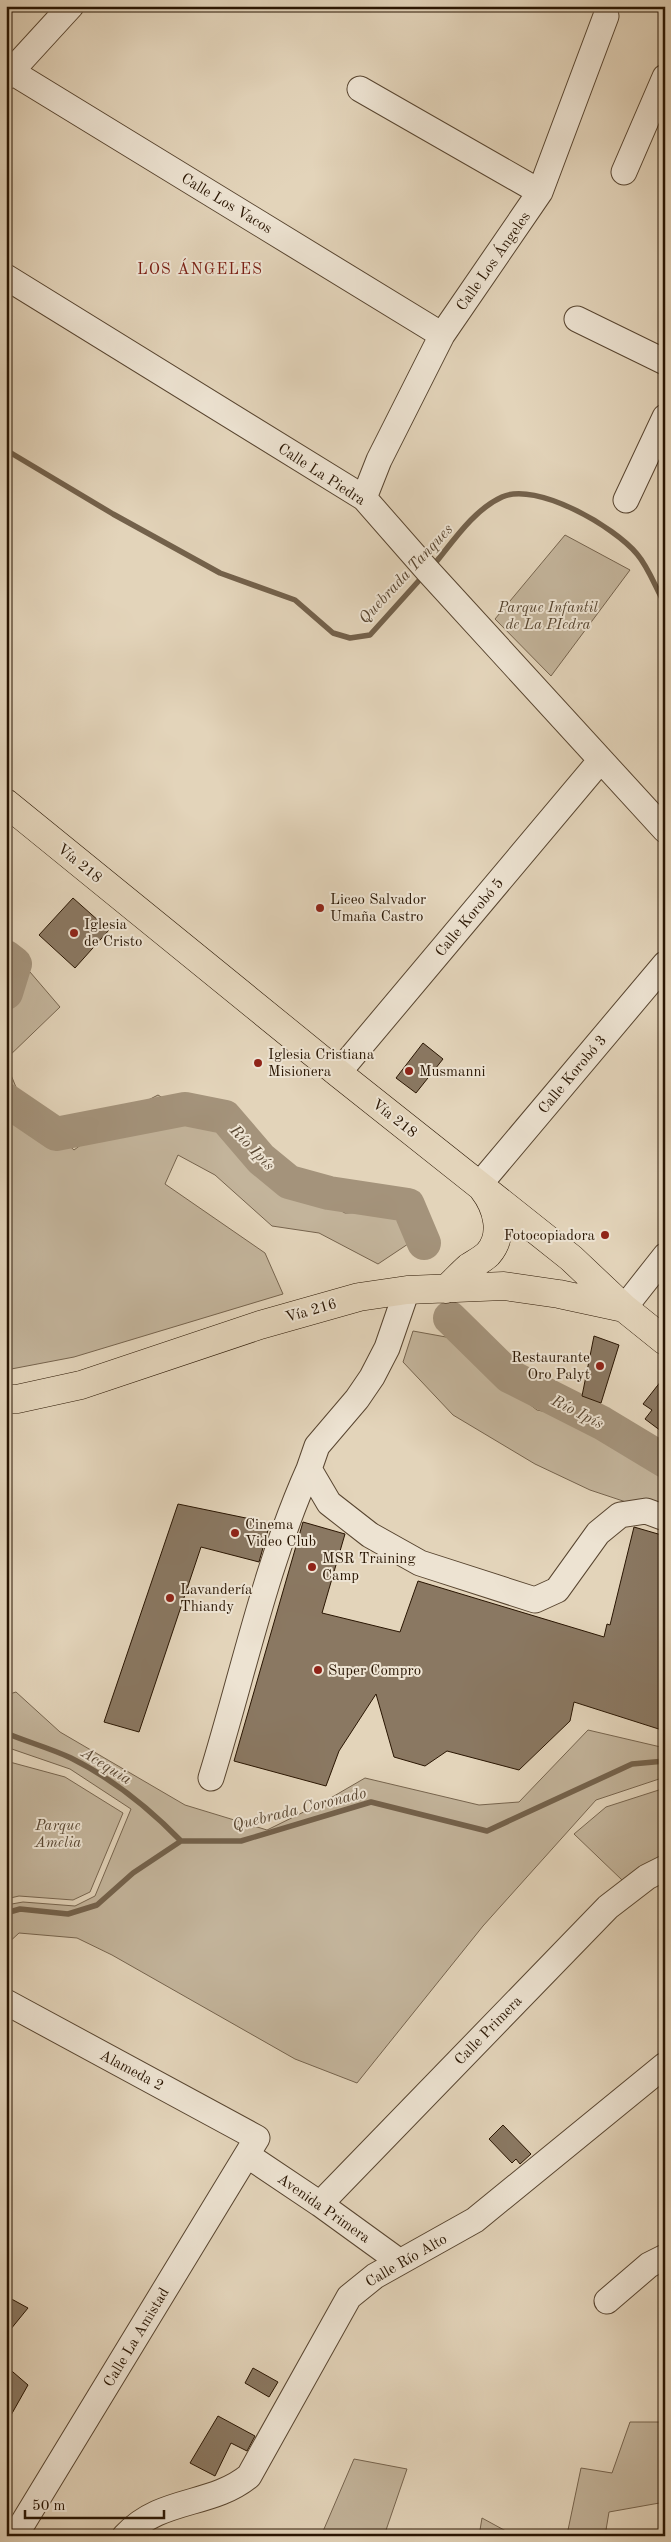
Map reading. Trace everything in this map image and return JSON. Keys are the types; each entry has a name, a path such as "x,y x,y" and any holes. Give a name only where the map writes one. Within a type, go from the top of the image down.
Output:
{"main road":[{"name":"Vía 218","path":"6,803 338,1073 572,1258 624,1308 665,1341"},
{"path":"446,1289 469,1267 487,1254 495,1243 498,1228 495,1207 479,1185"},
{"name":"Vía 216","path":"6,1399 17,1399 81,1385 260,1325 359,1297 407,1290 504,1286 559,1294 624,1308"}],"street":[{"path":"9,74 71,6"},
{"name":"Calle Los Ángeles","path":"364,498 378,460 442,335 540,192 606,16"},
{"name":"Calle Los Vacos","path":"9,74 442,335"},
{"path":"624,172 665,77"},
{"path":"360,88 540,192"},
{"name":"Calle La Piedra","path":"6,277 364,498 600,761 665,830"},
{"path":"577,319 665,362"},
{"path":"626,500 665,417"},
{"name":"Calle Korobó 5","path":"338,1073 600,761"},
{"name":"Calle Korobó 3","path":"479,1185 665,964"},
{"path":"624,1308 665,1256"},
{"path":"211,1778 268,1580 317,1446 357,1399 372,1377 386,1348 407,1290"},
{"path":"309,1469 329,1503 370,1535 420,1563 535,1600 557,1590 598,1533 620,1515 646,1511 665,1518"},
{"name":"Calle Primera","path":"320,2204 608,1907 646,1877 665,1868"},
{"name":"Alameda 2","path":"6,2002 252,2146"},
{"name":"Calle Río Alto","path":"125,2536 135,2525 158,2512 184,2502 221,2494 238,2485 249,2476 349,2297 363,2284 475,2220 665,2065"},
{"name":"Avenida Primera","path":"252,2146 320,2204 400,2262"},
{"name":"Calle La Amistad","path":"15,2536 252,2146"},
{"path":"607,2301 649,2265 665,2257"}],"green space":[{"name":"Parque Infantil de La PIedra","path":"565,535 630,570 551,676 495,619"},
{"path":"6,952 30,972 60,1007 6,1059"},
{"path":"6,1063 23,1104 74,1150 125,1112 158,1095 261,1159 289,1182 345,1213 399,1211 411,1242 378,1264 319,1233 272,1226 215,1175 178,1155 165,1184 265,1253 283,1294 74,1357 6,1370 6,1284 10,1267 6,1265"},
{"path":"413,1331 457,1339 486,1371 537,1410 602,1423 665,1461 665,1515 590,1490 535,1464 453,1415 403,1362"},
{"path":"16,1692 60,1732 185,1805 267,1830 322,1803 365,1778 479,1805 519,1802 588,1730 665,1748 665,1777 596,1800 483,1926 357,2083 295,2059 112,1955 77,1938 19,1933 6,1945 6,1905 23,1902 75,1906 95,1896 131,1809 70,1769 6,1747 6,1695"},
{"name":"Parque Amelia","path":"6,1761 65,1777 123,1813 90,1892 73,1900 19,1896 6,1899"},
{"path":"665,1788 665,1856 622,1880 574,1834 606,1807"},
{"path":"630,2422 665,2422 665,2502 609,2512 605,2536 559,2536 568,2530 581,2468 612,2473"},
{"path":"354,2459 407,2469 384,2536 321,2536"},
{"path":"482,2518 515,2536 479,2536"}],"building":[{"name":"Iglesia de Cristo","path":"73,898 109,930 75,968 39,935"},
{"path":"423,1043 443,1059 416,1093 396,1078"},
{"name":"Restaurante Oro Palyt","path":"594,1336 619,1345 601,1403 582,1396"},
{"path":"665,1376 665,1434 645,1419 652,1410 643,1404"},
{"path":"178,1504 270,1523 259,1562 201,1547 139,1732 104,1722"},
{"path":"303,1522 345,1534 322,1613 400,1632 418,1581 604,1637 607,1624 610,1625 634,1527 665,1536 665,1731 574,1702 570,1721 519,1770 447,1751 425,1766 394,1757 376,1694 339,1751 326,1786 234,1761"},
{"path":"503,2125 531,2154 520,2164 516,2159 512,2163 489,2139"},
{"path":"6,2296 28,2308 6,2335"},
{"path":"6,2366 28,2385 6,2424"},
{"path":"253,2368 278,2382 269,2397 245,2383"},
{"path":"218,2416 255,2436 247,2451 231,2443 215,2476 190,2463"}],"waterway":[{"name":"Quebrada Tanques","path":"6,450 113,514 220,573 295,600 333,633 350,638 370,635 424,575"},
{"name":"Quebrada Tanques","path":"432,567 472,519 491,503 502,497 517,494 534,495 574,509 611,531 626,543 645,566 665,604"},
{"name":"Río Ipís","path":"6,957 15,964 6,993"},
{"name":"Río Ipís","path":"6,1100 56,1134 185,1109 225,1117 261,1159 289,1182 329,1193 408,1205 424,1243"},
{"name":"Río Ipís","path":"450,1318 509,1376 602,1423 665,1461"},
{"name":"Acequia","path":"6,1733 63,1754 101,1775 143,1806 181,1841"},
{"name":"Quebrada Coronado","path":"6,1913 20,1909 68,1914 97,1905 133,1873 181,1841 241,1841 371,1802 487,1831 632,1764 665,1761"}],"place":[{"name":"Liceo Salvador Umaña Castro","path":"320,908"},
{"name":"Iglesia de Cristo","path":"74,933"},
{"name":"Iglesia Cristiana Misionera","path":"258,1063"},
{"name":"Musmanni","path":"409,1071"},
{"name":"Fotocopiadora","path":"605,1235"},
{"name":"Restaurante Oro Palyt","path":"600,1366"},
{"name":"Cinema Video Club","path":"235,1533"},
{"name":"MSR Training Camp","path":"312,1567"},
{"name":"Lavandería Thiandy","path":"170,1598"},
{"name":"Super Compro","path":"318,1670"}],"district":[{"name":"LOS ÁNGELES","path":"200,268"}]}
